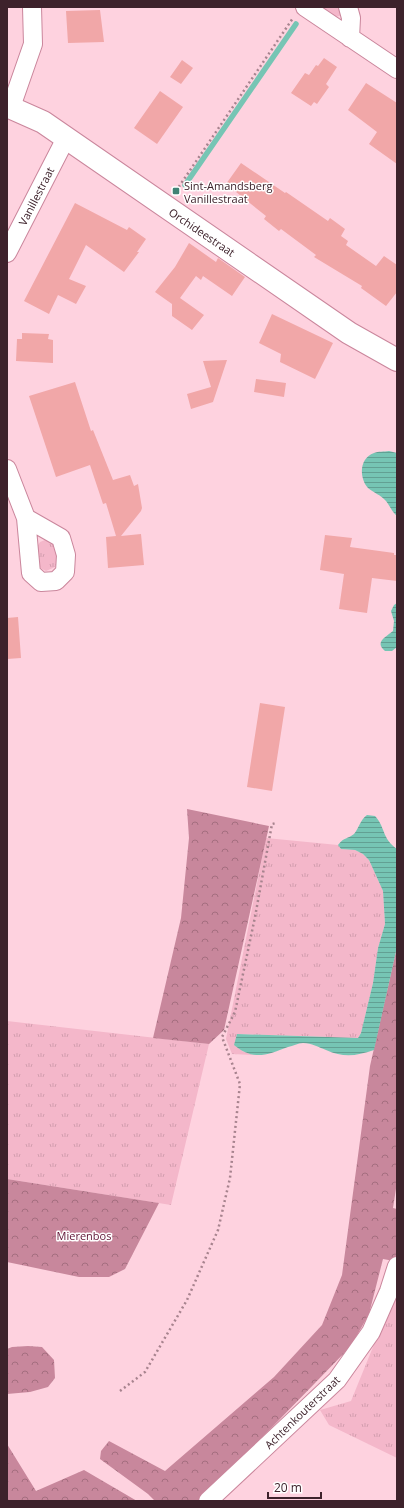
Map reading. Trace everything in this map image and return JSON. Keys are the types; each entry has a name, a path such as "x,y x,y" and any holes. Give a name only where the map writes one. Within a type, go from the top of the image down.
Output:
{"street":[{"path":"9,107 33,44 32,7"},
{"path":"348,7 351,18 350,38"},
{"path":"300,10 350,38 397,69"},
{"name":"Orchideestraat","path":"9,107 44,122 355,336 397,360"},
{"name":"Vanillestraat","path":"7,253 66,138"},
{"path":"7,469 26,518"},
{"name":"Achtenkouterstraat","path":"208,1501 337,1380 371,1332 389,1291 397,1266"}],"path":[{"path":"166,206 300,10"},
{"path":"120,1390 144,1372 187,1300 218,1230 230,1178 240,1084 222,1037 235,1012 255,917 272,824 276,823"}],"green space":[{"path":"319,7 340,7 341,15 335,17 332,16"},
{"path":"45,540 56,546 57,561 55,567 46,571 39,566 37,547 40,542"},
{"path":"187,809 269,826 224,1030 209,1044 153,1038 181,918 189,838"},
{"path":"266,838 338,845 341,849 355,850 363,854 369,860 383,891 385,924 378,948 373,983 361,1033 358,1038 237,1034 242,1051 253,1055 232,1054 226,1039"},
{"path":"397,947 397,1182 393,1208 397,1209 397,1253 394,1261 383,1259 369,1314 351,1346 243,1457 198,1501 155,1501 148,1494 100,1459 101,1451 109,1441 165,1471 274,1377 322,1325 342,1275 370,1066"},
{"path":"7,1021 209,1044 171,1205 7,1179"},
{"name":"Mierenbos","path":"7,1179 159,1203 125,1269 109,1277 79,1277 7,1262"},
{"path":"397,1288 397,1458 329,1425 320,1410 351,1401"},
{"path":"12,1347 42,1347 54,1360 55,1378 48,1387 30,1392 7,1394 7,1349"},
{"path":"7,1444 36,1491 84,1470 137,1501 7,1501"}],"shaded area":[{"path":"389,451 397,453 397,516 384,499 368,488 362,474 365,459 377,452"},
{"path":"397,603 397,647 392,651 385,651 382,648 381,642 393,631 394,621 391,611"},
{"path":"367,815 375,816 381,824 386,837 397,849 397,947 374,1050 356,1055 344,1055 332,1053 312,1044 303,1043 260,1055 254,1055 241,1050 234,1045 237,1034 358,1038 361,1033 373,983 378,948 385,924 383,891 369,860 363,854 355,850 341,849 338,845 354,834"}],"building":[{"path":"100,10 104,42 68,43 66,11"},
{"path":"324,58 337,67 326,84 329,87 317,104 314,102 311,106 291,93 305,73 309,75 316,65 318,66"},
{"path":"182,60 193,68 181,84 170,77"},
{"path":"366,83 397,103 397,164 369,144 377,132 348,110"},
{"path":"160,91 183,107 157,144 134,128"},
{"path":"241,163 328,221 330,218 345,229 341,236 348,241 346,245 376,266 384,256 397,265 397,292 386,306 361,288 362,286 314,257 316,255 281,229 279,231 264,219 266,216 226,184"},
{"path":"75,203 127,230 129,227 146,239 137,252 139,252 124,272 86,245 69,279 86,286 76,304 58,295 49,314 24,301"},
{"path":"189,243 216,262 218,258 245,277 232,296 203,276 201,280 196,276 180,298 204,315 192,330 172,316 172,304 155,292 175,267"},
{"path":"272,314 333,343 315,379 280,362 281,354 259,343"},
{"path":"22,333 49,334 48,339 53,340 53,363 16,361 17,339 22,339"},
{"path":"227,360 213,402 191,409 187,394 211,387 203,361"},
{"path":"256,379 286,383 284,397 254,392"},
{"path":"75,382 91,431 93,430 113,480 130,475 134,486 138,484 142,508 121,536 141,534 144,565 108,568 106,537 116,536 106,503 103,504 90,465 56,477 29,396"},
{"path":"325,535 352,538 350,547 394,553 394,555 397,555 397,581 372,578 367,613 339,609 344,574 320,570"},
{"path":"18,617 21,658 7,659 7,618"},
{"path":"260,703 285,707 272,791 247,787"}],"waterway":[{"path":"185,185 296,24"}],"place":[{"name":"Sint-Amandsberg Vanillestraat","path":"176,191"}]}
